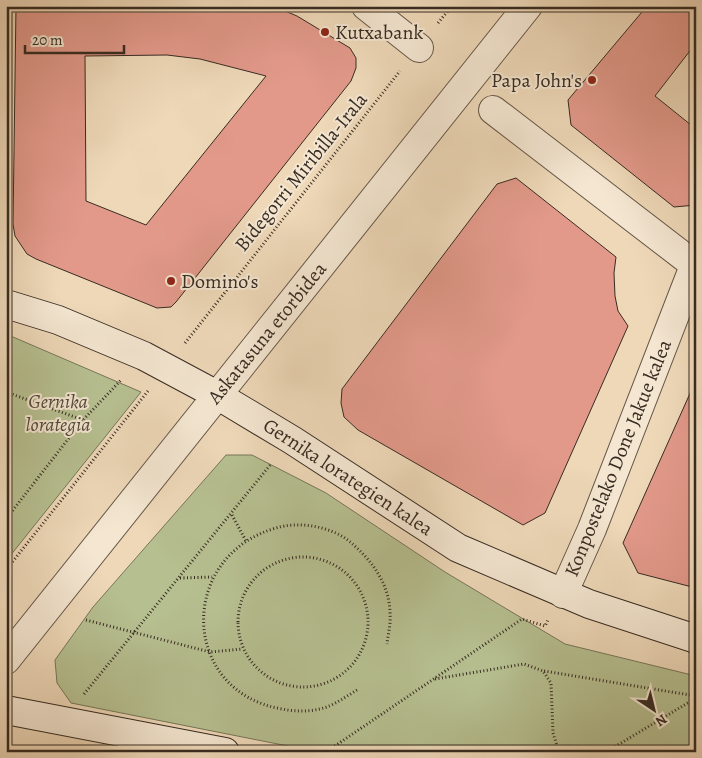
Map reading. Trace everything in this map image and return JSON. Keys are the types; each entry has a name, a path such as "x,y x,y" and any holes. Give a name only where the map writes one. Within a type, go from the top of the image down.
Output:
{"street":[{"path":"366,6 419,48"},
{"name":"Askatasuna etorbidea","path":"6,660 528,6"},
{"name":"Konpostelako Done Jakue kalea","path":"492,110 695,266 592,529 562,594"},
{"name":"Gernika lorategien kalea","path":"6,304 58,320 144,356 217,395 292,440 458,548 562,594 696,640"},
{"path":"6,710 225,752"}],"path":[{"name":"Bidegorri Miribilla-Irala","path":"180,349 452,6"},
{"path":"6,519 83,420 144,356"},
{"path":"6,570 151,387"},
{"path":"6,392 83,420"},
{"path":"84,694 271,464"},
{"path":"231,515 246,541"},
{"path":"357,690 327,707 297,712 266,707 238,692 217,668 205,639 203,608 212,577 231,552 256,533 287,525 318,527 346,538 369,558 384,584 390,614 387,644"},
{"path":"314,558 327,561 346,572 359,588 368,615 368,629 363,649 351,667 335,680 315,687 294,688 272,681 254,668 242,649 237,627 239,605 249,585 264,569 285,559 314,558"},
{"path":"179,578 212,577"},
{"path":"326,752 522,619 544,626 562,594"},
{"path":"86,620 210,652 242,649"},
{"path":"432,680 524,664 543,671 696,697"},
{"path":"543,671 551,683 553,733 559,752"},
{"path":"606,752 696,697"}],"green space":[{"name":"Gernika lorategia","path":"6,334 141,392 6,561"},
{"path":"226,455 252,455 326,493 445,572 565,644 696,676 696,752 318,752 71,703 57,683 55,660 93,607"}],"building":[{"path":"16,6 273,6 297,16 350,48 356,58 356,68 351,81 171,307 157,308 36,259 27,254 15,236 13,224","holes":["167,55 200,59 266,76 146,225 86,201 85,56"]},
{"path":"647,6 696,6 696,43 655,96 696,129 696,205 674,207 571,125 568,100"},
{"path":"516,178 616,257 614,273 615,296 618,311 628,326 545,513 523,525 358,430 344,417 341,403 342,389 497,184"},
{"path":"696,380 696,588 638,573 623,543"}],"place":[{"name":"Kutxabank","path":"325,32"},
{"name":"Papa John's","path":"592,80"},
{"name":"Domino's","path":"171,281"}]}
